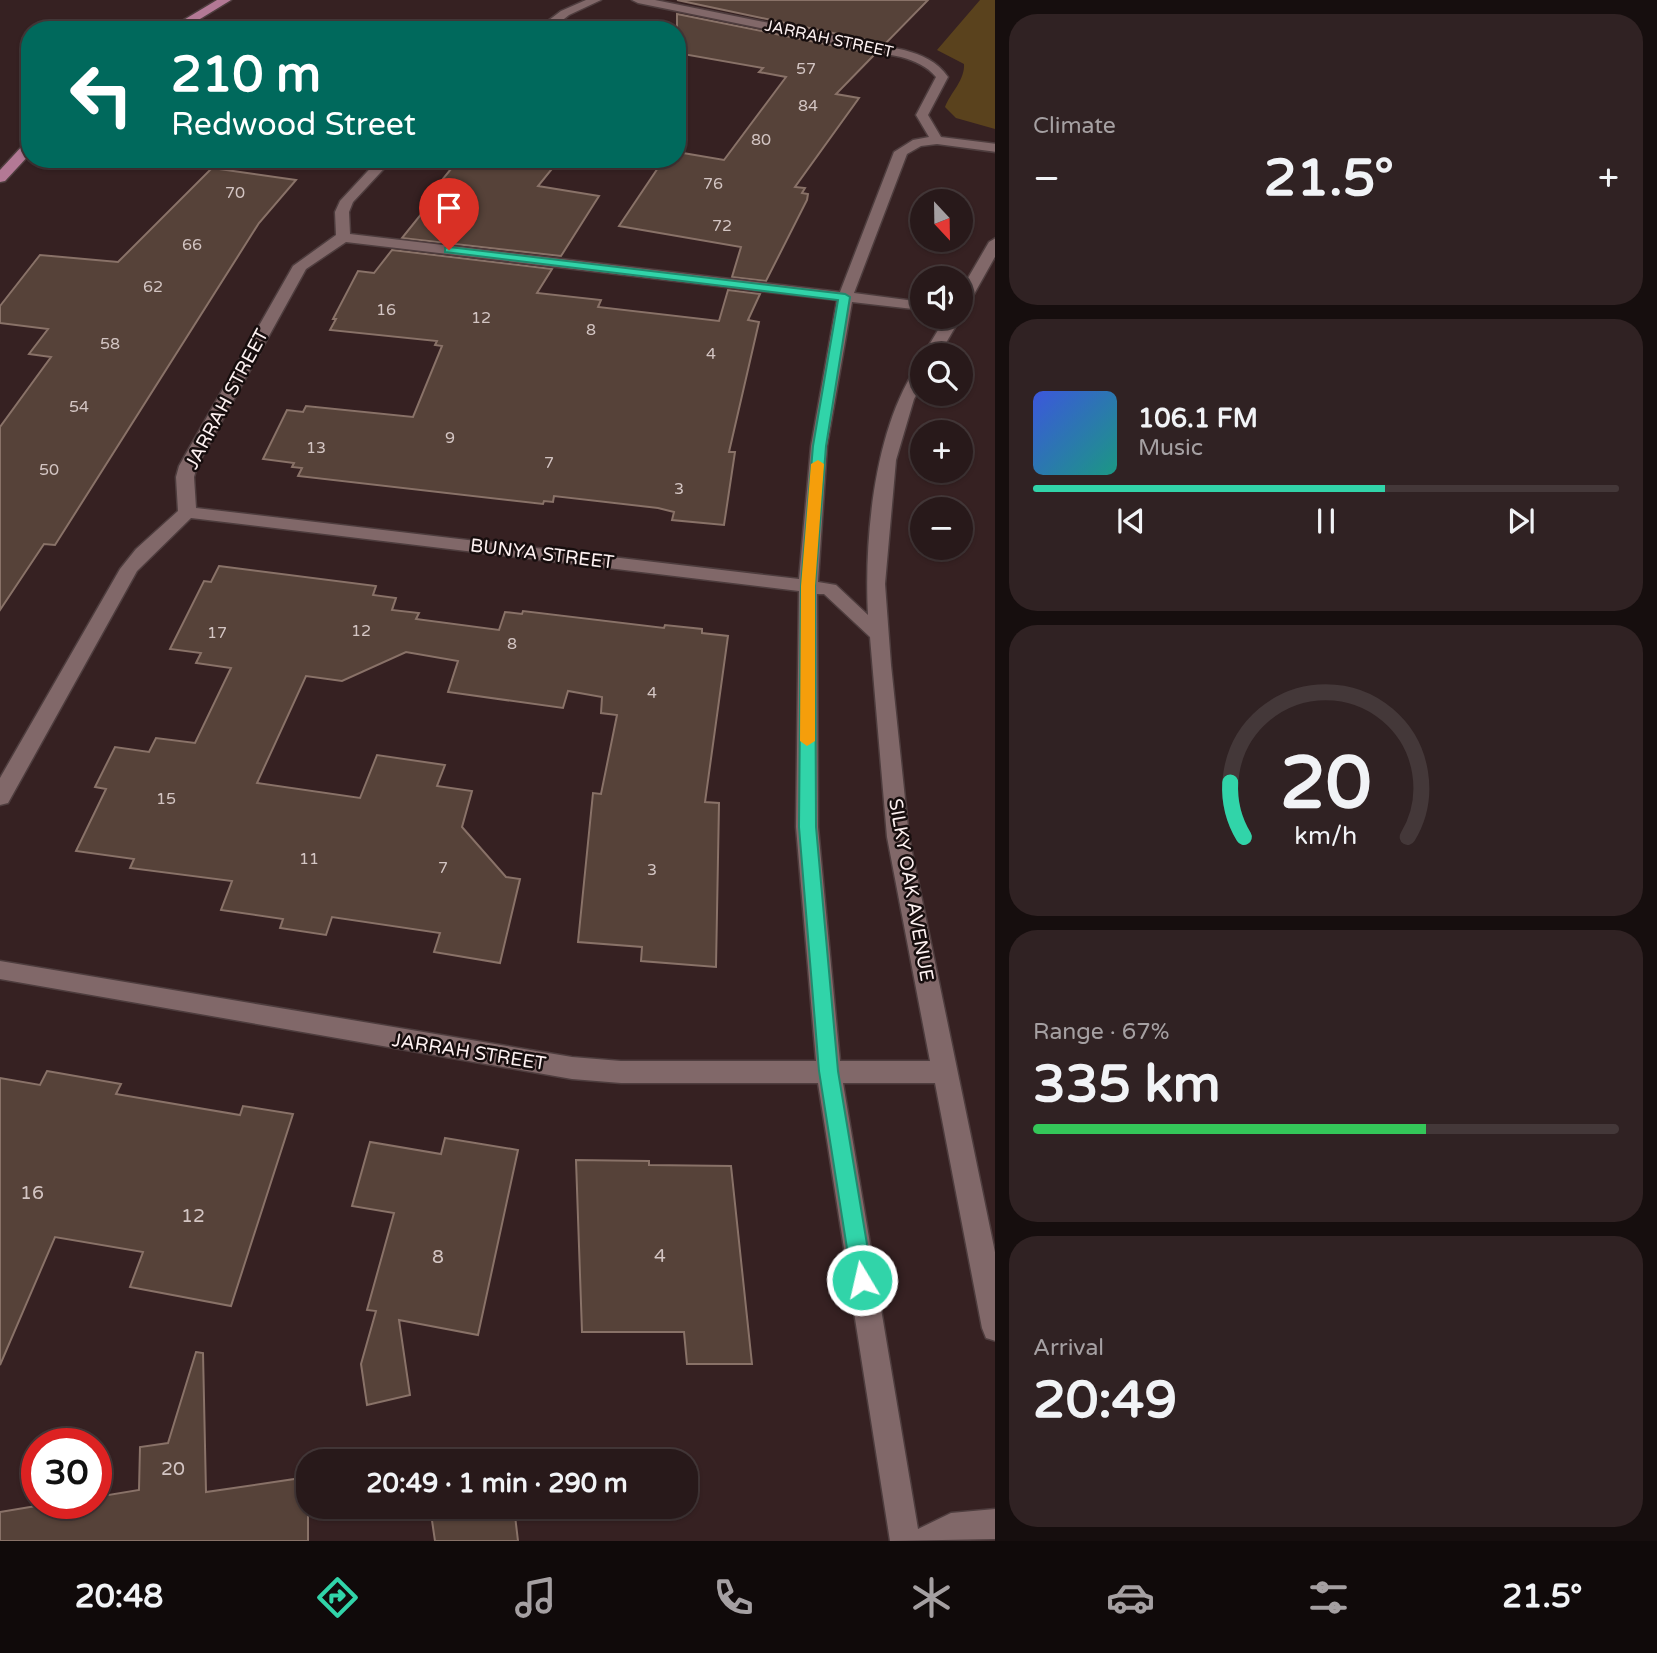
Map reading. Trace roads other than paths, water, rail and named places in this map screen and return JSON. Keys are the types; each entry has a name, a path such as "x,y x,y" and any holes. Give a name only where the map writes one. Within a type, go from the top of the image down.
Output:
{"main road":[{"path":"189,21 225,0"},
{"path":"0,178 21,156"}],"street":[{"path":"554,21 565,13 595,0"},
{"name":"JARRAH STREET","path":"638,0 904,54 923,61 937,68 942,77 922,115 937,140"},
{"path":"905,1541 829,1071 807,827 808,586 819,446 845,297 901,152 918,143 937,140 995,149"},
{"path":"378,168 346,201 342,212 343,237 910,305"},
{"name":"JARRAH STREET","path":"187,512 185,477 188,466 300,266 343,237"},
{"path":"973,282 995,244"},
{"name":"SILKY OAK AVENUE","path":"910,392 887,460 876,584 898,837 995,1323"},
{"path":"0,797 129,569 139,554 187,512"},
{"name":"BUNYA STREET","path":"187,512 830,589 880,635"},
{"name":"JARRAH STREET","path":"0,970 572,1068 621,1072 944,1072"},
{"path":"928,1541 936,1534 972,1523 995,1524"}]}
